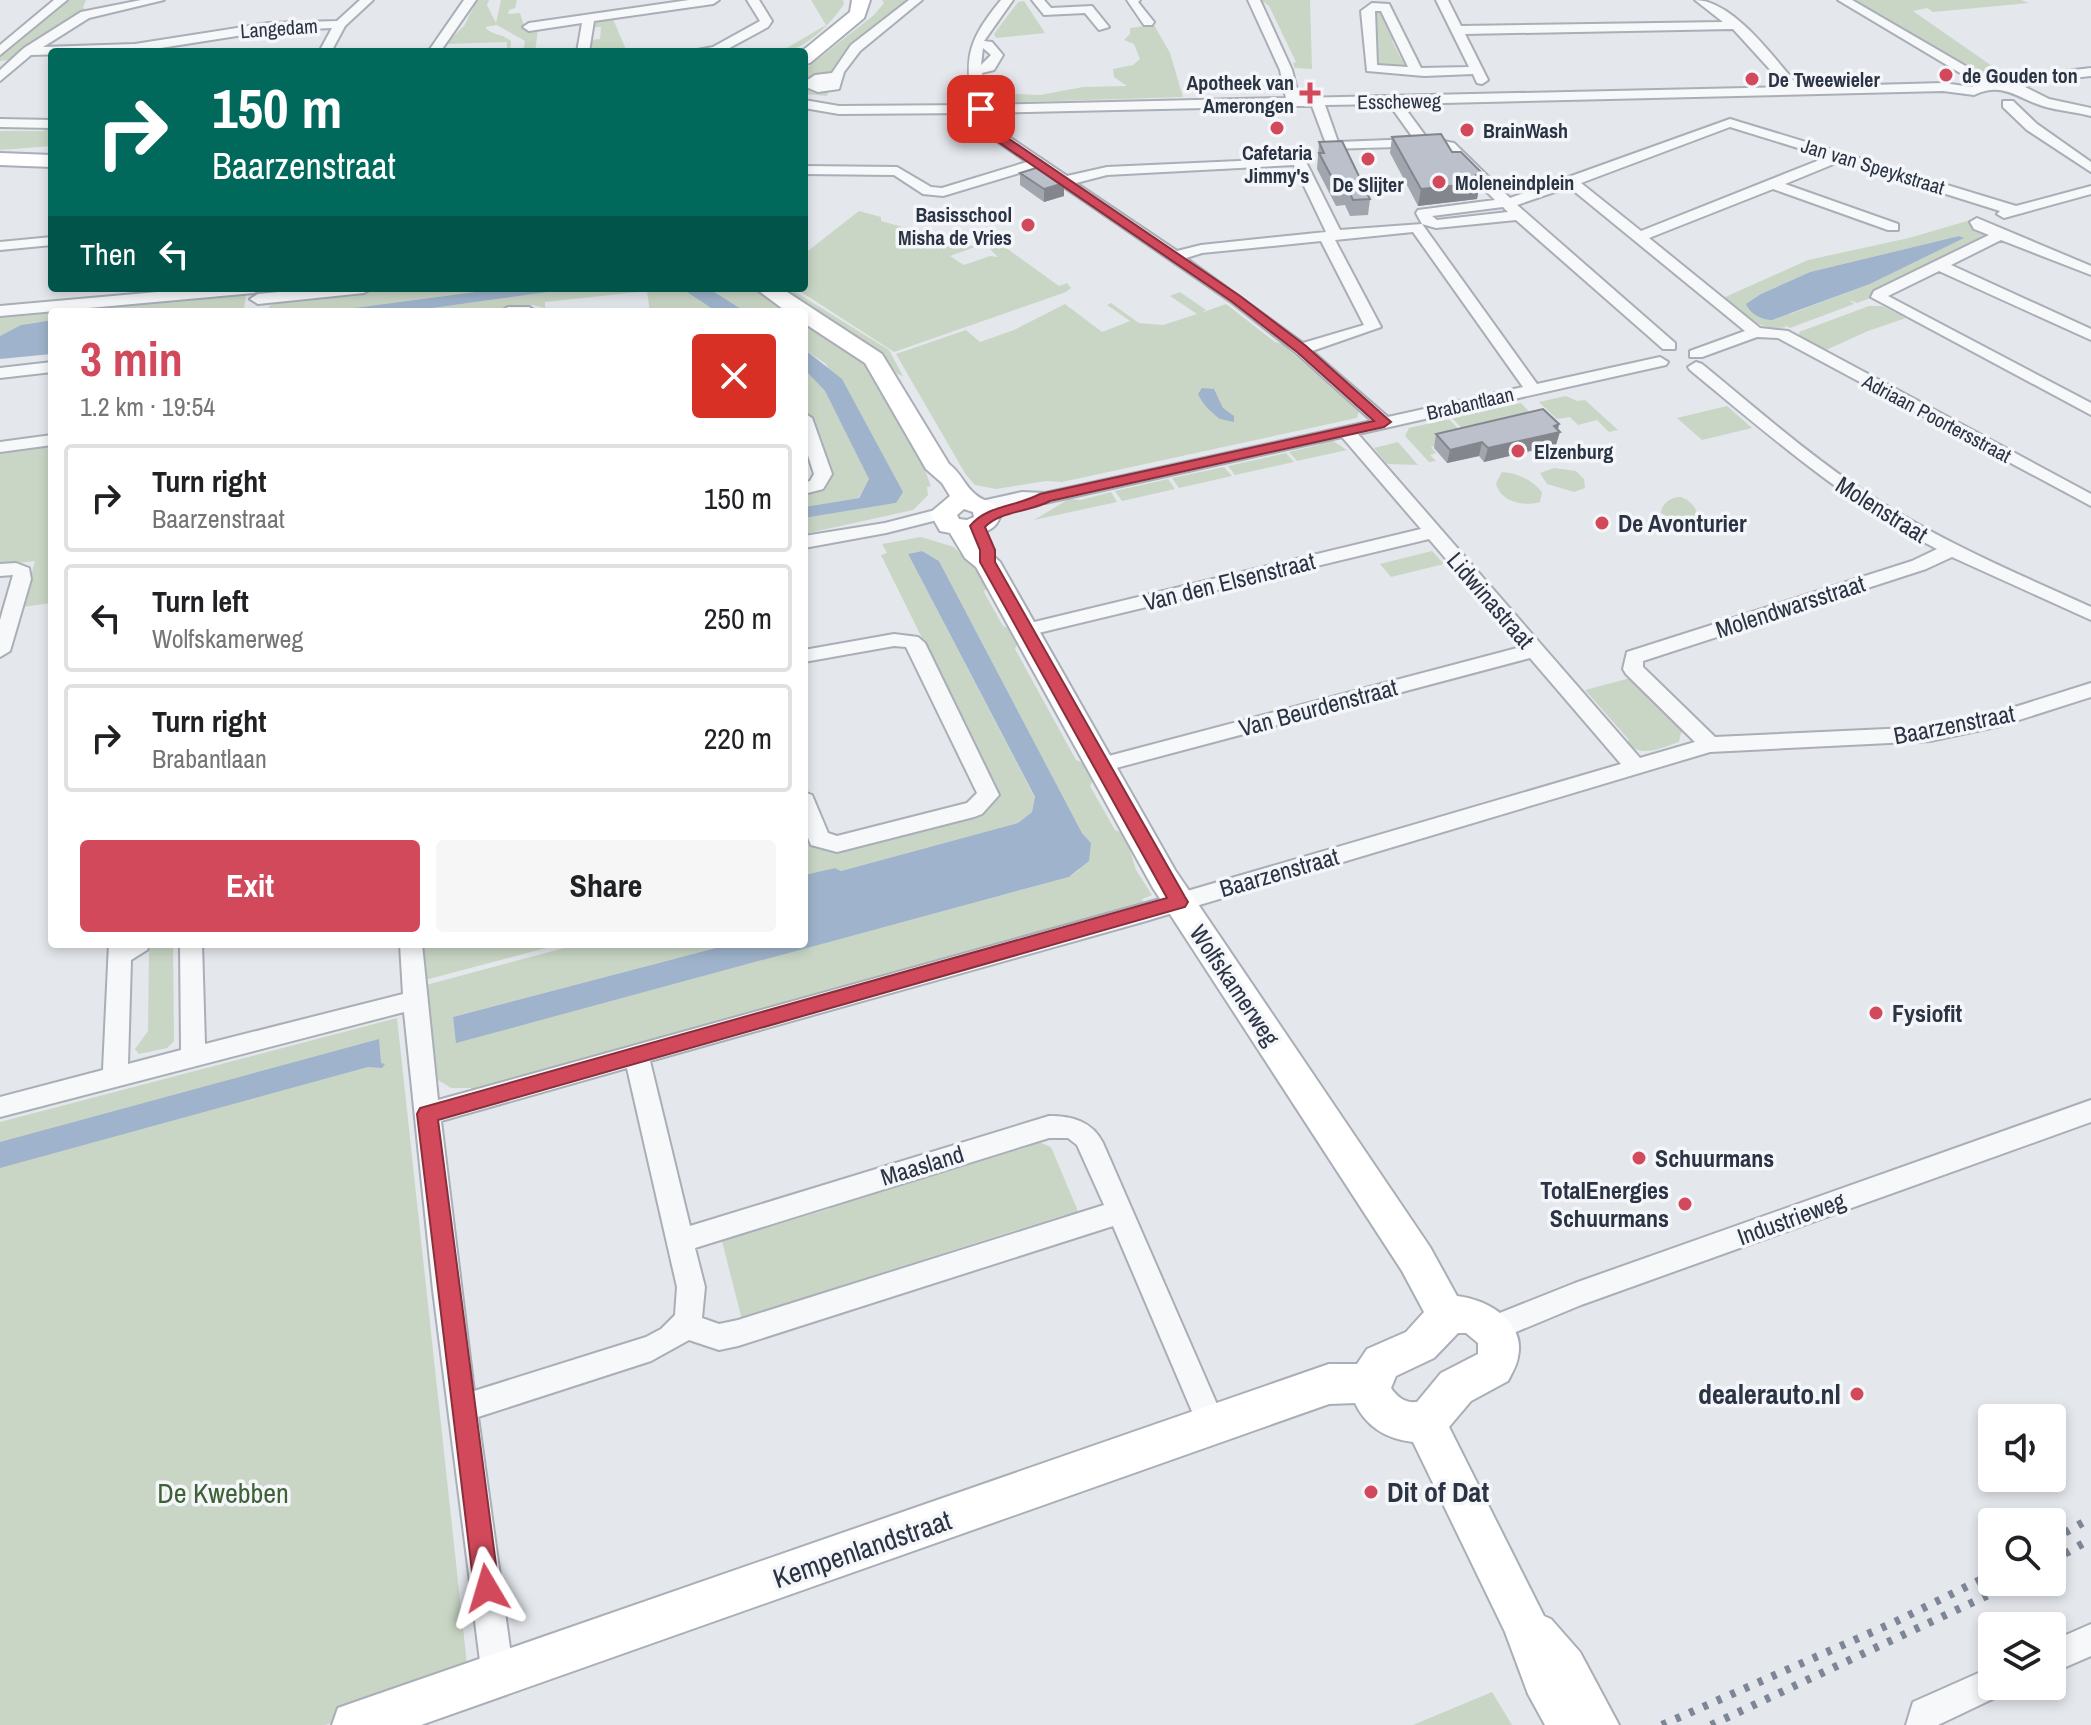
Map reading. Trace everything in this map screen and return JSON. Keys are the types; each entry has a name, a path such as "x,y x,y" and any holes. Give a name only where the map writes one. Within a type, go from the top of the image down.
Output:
{"main road":[{"path":"808,56 858,14 861,0"},
{"path":"0,159 48,161"},
{"name":"Wolfskamerweg","path":"772,292 796,308"},
{"name":"Wolfskamerweg","path":"808,316 874,359 939,469 938,481 964,515 974,552 987,562 1179,902 1416,1259 1447,1316"},
{"path":"1466,1314 1492,1329 1500,1349 1494,1367 1455,1387 1436,1412 1424,1421 1407,1423 1385,1413 1372,1394 1370,1383 1378,1365 1414,1349 1447,1316 1466,1314"},
{"name":"Kempenlandstraat","path":"355,1725 1329,1384 1370,1383"},
{"path":"1424,1421 1525,1624 1544,1678 1571,1725"},
{"path":"1525,1624 1564,1668 1596,1725"}],"street":[{"path":"0,51 61,0"},
{"path":"0,77 6,64 92,6 158,0"},
{"path":"327,48 340,24 367,0"},
{"path":"437,48 470,0"},
{"path":"529,27 713,0"},
{"path":"720,48 764,24 766,21 753,0"},
{"path":"835,76 857,47 916,0"},
{"path":"1007,0 977,43 981,109 987,128 1176,256 1301,349 1384,422"},
{"path":"1038,0 1048,12 1088,9 1103,27"},
{"path":"1134,0 1132,2 1148,22"},
{"path":"1254,0 1288,73 1294,103"},
{"path":"1442,0 1492,99"},
{"path":"1701,0 1737,25 1796,91"},
{"path":"1844,0 1991,86"},
{"path":"1416,71 1396,33 1390,12 1385,7 1372,7 1367,11 1371,68 1416,71 1477,70"},
{"path":"584,48 588,20"},
{"name":"Langedam","path":"145,48 269,27 340,24"},
{"path":"1455,30 1737,25"},
{"path":"213,35 221,48"},
{"path":"977,43 995,49 997,55 990,67 977,70"},
{"name":"Langedam","path":"28,51 48,51"},
{"path":"2014,88 2031,79 2091,72"},
{"path":"1974,91 1991,86 2014,88 2032,93 2039,100 2091,112"},
{"name":"Esscheweg","path":"808,106 839,110 981,109 1943,87 1974,91"},
{"path":"1974,91 1984,99 2008,104 2029,105 2039,100"},
{"path":"1519,215 1436,224 1427,221 1423,213 1507,204 1730,123 1710,93"},
{"path":"1393,101 1423,142"},
{"path":"1318,103 1333,146 1423,142 1449,146 1507,204"},
{"path":"2008,104 2032,127 2091,168"},
{"path":"0,123 48,124"},
{"name":"Jan van Speykstraat","path":"1730,123 2016,211"},
{"path":"1639,237 1840,157"},
{"path":"1065,181 1107,171 1299,161 1373,327 1301,349"},
{"path":"808,170 897,171 928,191 943,192 1037,163"},
{"path":"1571,182 1756,332"},
{"path":"1773,184 1893,227"},
{"path":"2091,190 1977,222 1979,226 2091,271"},
{"name":"Molenstraat","path":"1507,204 1679,361 1827,474 1887,514 1951,550 2091,614"},
{"path":"1176,256 1201,249 1417,227 1532,389"},
{"path":"2000,235 1879,294 1879,297 2091,410"},
{"path":"0,246 48,241"},
{"path":"1939,265 2091,335"},
{"path":"55,308 316,292"},
{"path":"0,311 48,308"},
{"name":"Brabantlaan","path":"808,541 886,528 906,530 964,515 1029,506 1045,498 1384,422 1679,361 1756,332"},
{"name":"Adriaan Poortersstraat","path":"1756,332 1782,334 2091,501"},
{"path":"0,373 48,367"},
{"path":"808,430 823,474 817,485 808,488"},
{"name":"Lidwinastraat","path":"1346,431 1637,769"},
{"path":"0,447 48,441"},
{"name":"Van den Elsenstraat","path":"1026,630 1433,532"},
{"name":"Molendwarsstraat","path":"1710,745 1633,669 1631,663 1639,654 1919,565 1951,550"},
{"path":"0,570 16,569 22,572 22,579 0,651"},
{"path":"808,655 894,640 911,641 918,648 987,788 986,800 974,809 837,844 819,839 808,810"},
{"name":"Van Beurdenstraat","path":"1101,765 1535,650"},
{"name":"Baarzenstraat","path":"427,1114 1179,902 1710,745 1765,739 1854,740 1934,733 2091,690"},
{"path":"115,1076 126,948"},
{"path":"191,948 193,1056"},
{"path":"411,948 427,1114 498,1677"},
{"path":"0,1107 415,1000"},
{"path":"464,1408 651,1348 669,1340 686,1326 692,1307 680,1241 636,1055"},
{"name":"Industrieweg","path":"1492,1329 1589,1290 2091,1111"},
{"name":"Maasland","path":"680,1241 870,1180 1058,1126 1068,1126 1082,1133 1212,1425"},
{"path":"686,1326 719,1337 738,1333 1119,1212"},
{"path":"2066,1651 2091,1640"},
{"path":"1922,1725 1924,1713 1978,1689"}],"green space":[{"path":"65,0 86,0 85,11 11,60 0,61 0,56"},
{"path":"477,0 489,0 487,5 496,23 501,0 517,0 515,8 508,14 520,13 525,29 538,29 536,48 524,48 525,41 497,25 485,27 511,41 510,48 507,48 507,42 445,44 464,26"},
{"path":"811,0 843,0 844,4 832,20 816,35 798,47 787,48 826,25"},
{"path":"882,0 912,0 841,59 827,96 808,94 808,67 874,15 884,3"},
{"path":"1261,0 1310,0 1312,69 1295,68 1293,63 1296,62 1269,6"},
{"path":"1854,0 2021,0 2029,3 1913,11 2005,75 1985,74 1961,64"},
{"path":"1024,1 1045,33 996,38 994,34 1018,2"},
{"path":"1379,10 1387,13 1390,33 1395,39 1392,41 1402,60 1411,67 1377,66 1372,12"},
{"path":"613,19 625,48 588,48 590,40 600,39 601,27 591,27 591,24"},
{"path":"1154,25 1170,53 1183,97 993,103 989,93 1040,95 1083,87 1127,86 1114,77 1113,69 1133,65 1140,59 1134,44 1124,40 1130,34 1130,28"},
{"path":"48,126 48,146 0,150 0,131 44,131"},
{"path":"859,211 881,217 881,221 975,247 950,256 964,265 990,256 998,257 990,249 1002,245 1059,286 1067,283 1071,288 894,352 801,292 808,292 808,251"},
{"path":"1974,219 1971,222 1989,235 1868,299 1857,303 1849,300 1854,304 1790,328 1760,324 1723,298 1808,260 1909,238","holes":["1959,236 1963,238 1870,284 1790,314 1761,294 1810,272"]},
{"path":"241,292 246,297 244,308 66,308"},
{"path":"354,292 475,292 354,308 269,308 283,300"},
{"path":"548,292 638,292 545,302 545,308 533,305 433,308"},
{"path":"647,292 687,292 711,308 649,308"},
{"path":"714,292 760,292 783,308 740,308"},
{"path":"786,292 795,292 889,350 903,376 897,374 859,337"},
{"path":"1180,292 1206,310 1201,313 1226,304 1275,342 1282,344 1359,411 1357,418 1062,482 1046,481 996,489 975,485 966,475 896,354 966,330 980,342 1014,330 1065,304 1102,332 1130,321 1107,305 1111,303 1139,323 1163,325 1197,314 1170,296"},
{"path":"1869,306 1882,306 1906,318 1826,350 1800,338 1799,332"},
{"path":"48,310 48,321 25,324 0,336 0,314"},
{"path":"808,324 868,366 919,455 931,486 927,487 928,495 913,510 808,533 808,517 896,503 826,364 808,352"},
{"path":"808,373 825,391 870,479 858,498 808,506 808,489 829,475 808,416"},
{"path":"1566,396 1577,401 1585,400 1618,430 1609,432 1597,420 1578,425 1570,417 1557,419 1539,402"},
{"path":"1521,403 1532,415 1468,435 1452,418"},
{"path":"1727,406 1752,428 1702,440 1677,418"},
{"path":"1449,419 1467,438 1431,447 1436,453 1430,455 1436,461 1429,462 1405,436 1409,428"},
{"path":"1330,439 1347,450 1297,461 1289,452 1318,445"},
{"path":"1398,442 1418,465 1387,464 1374,448"},
{"path":"48,444 48,604 22,607 35,561 0,565 0,450"},
{"path":"1286,453 1294,462 1235,475 1228,466"},
{"path":"1224,467 1232,476 1179,488 1172,478"},
{"path":"1554,468 1576,471 1584,479 1585,488 1574,492 1547,484 1540,473"},
{"path":"1502,472 1534,484 1542,492 1540,502 1527,504 1507,499 1496,483"},
{"path":"1168,479 1175,489 1122,501 1115,491"},
{"path":"1111,492 1117,502 1034,520 1069,499 1081,500"},
{"path":"1681,497 1691,503 1697,512 1695,533 1661,513 1668,501"},
{"path":"921,537 954,547 961,555 965,554 987,586 984,592 1003,626 1011,629 1018,642 1015,649 1076,760 1086,764 1094,778 1090,786 1115,830 1125,834 1136,870 1152,895 1142,899 1144,904 472,1091 471,1088 451,1088 438,1080 426,985 564,948 716,948 453,1017 457,1042 1069,877 1079,870 1091,843 1082,833 939,561 922,551 908,554 1035,798 1032,812 1018,823 841,871 835,868 808,874 808,843 986,809 995,797 996,788 881,555 887,553 882,544"},
{"path":"1432,551 1444,564 1391,577 1380,564"},
{"path":"1634,677 1689,730 1681,733 1679,742 1651,751 1632,747 1585,690"},
{"path":"173,948 174,1041 167,1048 139,1054 135,1049 148,1031 149,950"},
{"path":"423,948 546,948 425,980"},
{"name":"De Kwebben","path":"397,1018 469,1683 325,1725 0,1725 0,1122"},
{"path":"1039,1136 1041,1143 1051,1147 1080,1216 1073,1218 1064,1215 749,1315 743,1324 722,1241 829,1209 834,1201 846,1198 852,1201 965,1166 969,1160 981,1156 987,1159 1024,1148 1030,1138"},
{"path":"1492,1692 1512,1725 1413,1725"}],"water":[{"path":"1959,236 1964,238 1870,284 1772,320 1757,316 1746,304 1810,272"},
{"path":"475,292 548,292 433,308 354,308"},
{"path":"687,292 714,292 740,308 711,308"},
{"path":"48,321 48,354 0,359 0,336 21,325"},
{"path":"808,352 842,379 903,492 896,503 808,517 808,506 859,498 869,479 825,391 808,373"},
{"path":"1202,388 1214,389 1223,408 1234,416 1234,422 1220,419 1202,402 1198,394"},
{"path":"922,551 939,561 1082,833 1091,843 1089,861 1069,877 808,948 808,874 835,868 841,871 1018,823 1032,812 1035,797 908,554"},
{"path":"716,948 807,948 456,1043 453,1017"},
{"path":"379,1039 381,1063 385,1064 382,1068 368,1067 0,1168 0,1142"}],"building":[{"path":"1441,134 1452,152 1461,152 1484,175 1476,175 1480,183 1421,189 1392,137"},
{"path":"1342,141 1370,199 1353,200 1348,189 1338,189 1319,153 1324,153 1319,142"},
{"path":"1039,167 1064,183 1044,189 1020,173"},
{"path":"1543,409 1559,424 1554,426 1560,432 1488,448 1482,442 1450,450 1436,434"}],"railway":[{"path":"2066,1532 2091,1518"},
{"path":"2066,1553 2091,1539"},
{"path":"1662,1725 1895,1622 1978,1581"},
{"path":"1711,1725 1986,1596"}],"place":[{"name":"de Gouden ton","path":"1946,75"},
{"name":"De Tweewieler","path":"1752,79"},
{"name":"Apotheek van Amerongen","path":"1310,93"},
{"name":"Cafetaria Jimmy's","path":"1277,128"},
{"name":"BrainWash","path":"1467,130"},
{"name":"De Slijter","path":"1368,159"},
{"name":"Moleneindplein","path":"1439,182"},
{"name":"Basisschool Misha de Vries","path":"1028,225"},
{"name":"Elzenburg","path":"1518,451"},
{"name":"De Avonturier","path":"1602,523"},
{"name":"Fysiofit","path":"1876,1013"},
{"name":"Schuurmans","path":"1639,1158"},
{"name":"TotalEnergies Schuurmans","path":"1685,1204"},
{"name":"dealerauto.nl","path":"1857,1394"},
{"name":"Dit of Dat","path":"1371,1492"}],"route":[{"path":"487,1588 427,1114 1179,902 1157,868 987,562 987,550 978,526 988,516 1029,506 1045,498 1384,422 1301,349 1235,298 995,135 983,121 981,109"}]}
